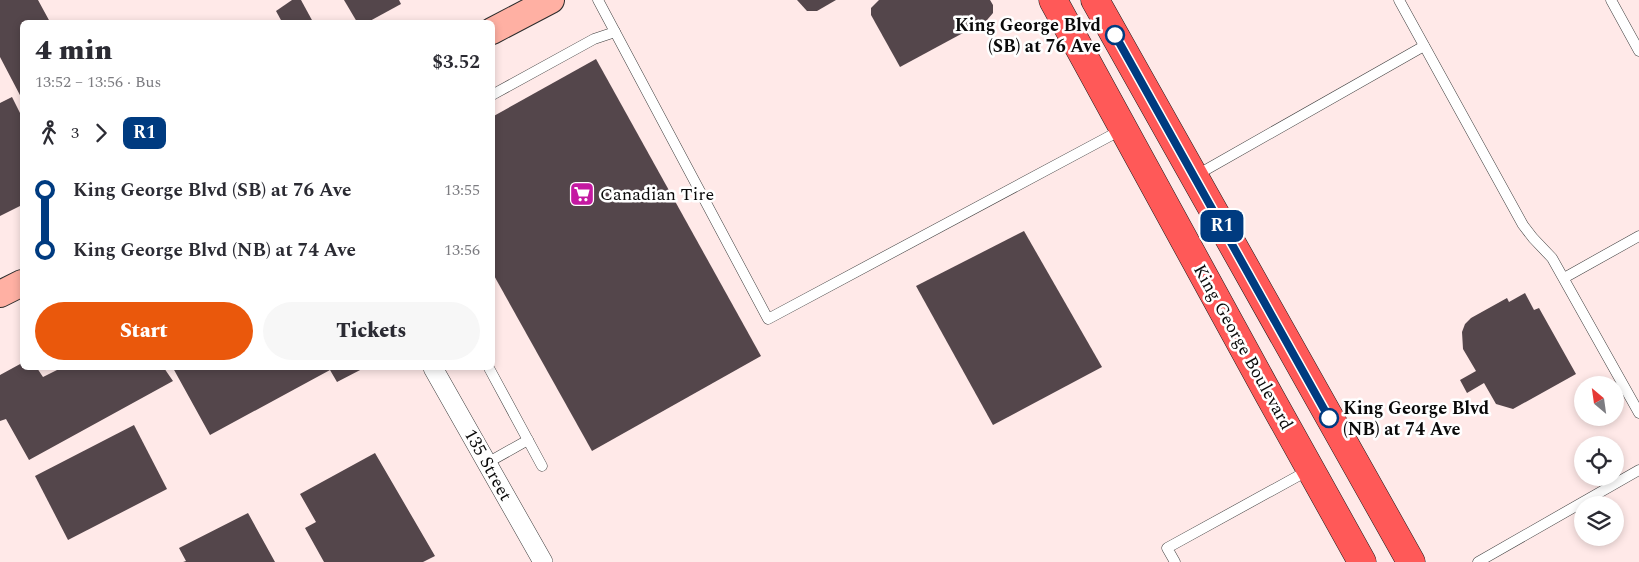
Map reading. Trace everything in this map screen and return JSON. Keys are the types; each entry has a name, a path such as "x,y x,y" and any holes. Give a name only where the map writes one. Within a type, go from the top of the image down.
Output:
{"main road":[{"path":"495,29 551,0"},
{"name":"King George Boulevard","path":"1053,0 1362,562"},
{"path":"1095,0 1411,562"},
{"path":"0,294 20,283"}],"street":[{"name":"135 Street","path":"434,370 542,562"}],"lane":[{"path":"598,0 768,320 1124,128"},
{"path":"1399,0 1523,225 1552,258 1639,413"},
{"path":"1611,0 1639,51"},
{"path":"495,94 594,39 615,32"},
{"path":"1194,177 1424,46"},
{"path":"1564,278 1639,236"},
{"path":"489,370 542,466"},
{"path":"487,463 528,440"},
{"path":"1176,562 1167,548 1310,470"},
{"path":"1478,562 1639,470"}],"building":[{"path":"0,0 38,0 49,20 20,20 20,95 0,57"},
{"path":"292,0 301,0 312,20 281,20 276,11"},
{"path":"344,0 399,0 401,4 372,20 356,20"},
{"path":"797,0 836,0 817,11 807,11"},
{"path":"879,0 990,0 993,5 993,13 987,20 900,67 871,15 871,8"},
{"name":"Canadian Tire","path":"596,59 761,356 592,451 495,277 495,115"},
{"path":"12,97 20,113 20,206 0,216 0,103"},
{"path":"1024,231 1102,367 993,425 916,286"},
{"path":"1525,293 1534,310 1539,308 1576,374 1513,409 1496,404 1484,383 1467,393 1460,380 1476,371 1463,349 1462,332 1465,324 1471,318 1507,298 1509,302"},
{"path":"20,364 20,370 38,370 43,377 57,370 165,370 173,381 29,460 6,419 0,421 0,375"},
{"path":"174,370 330,370 210,435"},
{"path":"330,370 360,370 337,382"},
{"path":"134,425 167,489 68,540 35,476"},
{"path":"375,453 435,556 423,562 324,562 305,528 316,522 300,494"},
{"path":"248,513 275,562 183,562 186,561 179,548"}],"bus line":[{"name":"R1","path":"1115,35 1329,418"}],"place":[{"name":"King George Blvd (SB) at 76 Ave","path":"1115,35"},
{"name":"Canadian Tire","path":"582,194"},
{"name":"King George Blvd (NB) at 74 Ave","path":"1329,418"}]}
